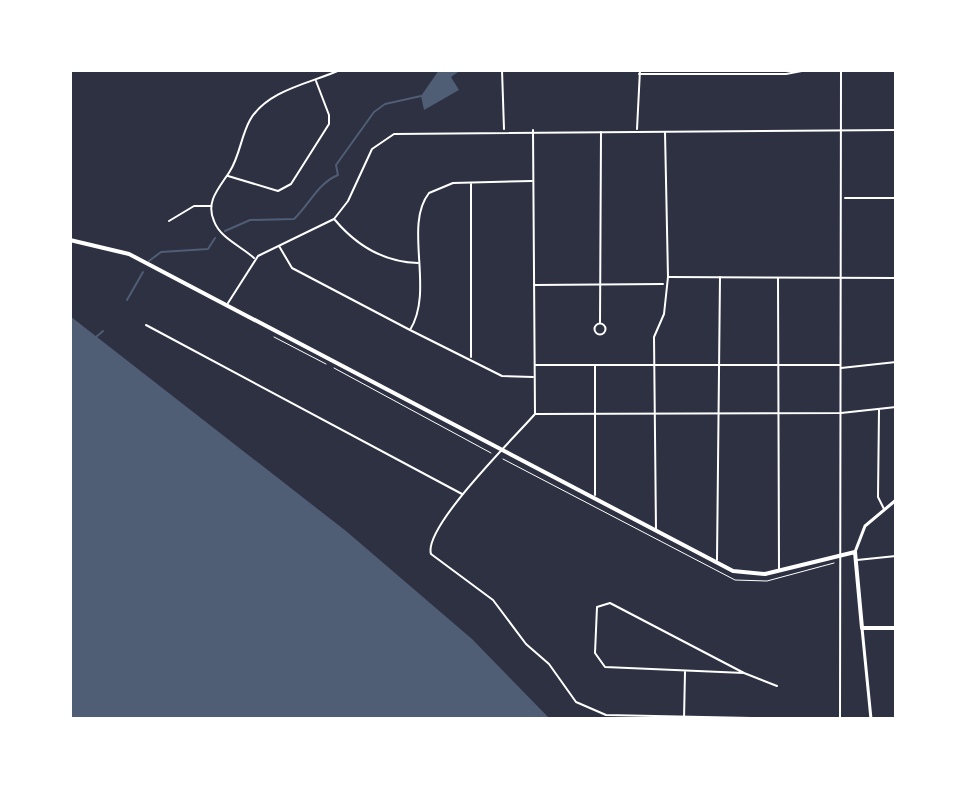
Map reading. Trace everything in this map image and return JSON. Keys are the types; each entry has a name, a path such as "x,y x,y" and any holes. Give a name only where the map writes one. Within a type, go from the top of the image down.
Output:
{"main road":[{"path":"70,240 129,254 717,563 747,575 779,571 855,552 862,628 896,628"}],"street":[{"path":"254,258 217,228 211,206 249,122 271,98 340,70"},
{"path":"502,70 504,131"},
{"path":"637,131 639,72 786,74 807,70"},
{"path":"840,719 844,130 841,70"},
{"path":"227,176 278,191 291,184 329,124 329,115 316,81"},
{"path":"533,130 535,414 463,495 430,541 431,554 493,600 576,702 606,715 629,717 802,719"},
{"path":"227,305 254,258 334,219 348,201 368,154 383,139 410,132 896,130"},
{"path":"600,323 601,131"},
{"path":"656,530 654,337 664,311 668,277 665,131"},
{"path":"410,330 420,306 420,214 425,198 439,185 534,181"},
{"path":"471,183 471,360"},
{"path":"843,198 896,198"},
{"path":"169,221 194,206 211,206"},
{"path":"334,219 355,241 373,253 393,260 420,263"},
{"path":"278,245 292,268 410,330 504,377 534,377"},
{"path":"668,277 896,278"},
{"path":"717,563 720,277"},
{"path":"778,278 779,571"},
{"path":"534,285 665,284"},
{"path":"146,325 463,495"},
{"path":"534,365 841,366 896,362"},
{"path":"595,365 595,498"},
{"path":"535,414 841,413 896,407"},
{"path":"879,409 878,497 884,509"},
{"path":"855,552 865,526 896,500"},
{"path":"854,561 896,556"},
{"path":"744,673 615,669 601,664 595,649 597,607 610,603 744,673 777,686"},
{"path":"862,628 871,719"},
{"path":"684,718 685,671"},
{"path":"600,719 606,715"}],"water":[{"path":"439,70 461,70 451,77 459,90 424,110 421,96"},
{"path":"70,316 346,531 472,639 550,719 70,719"}],"waterway":[{"path":"225,231 250,220 294,219 319,189 338,175 336,165 374,112 385,104 421,96"},
{"path":"149,261 161,252 208,249 215,238"},
{"path":"127,300 143,272"},
{"path":"96,337 103,331"}]}
